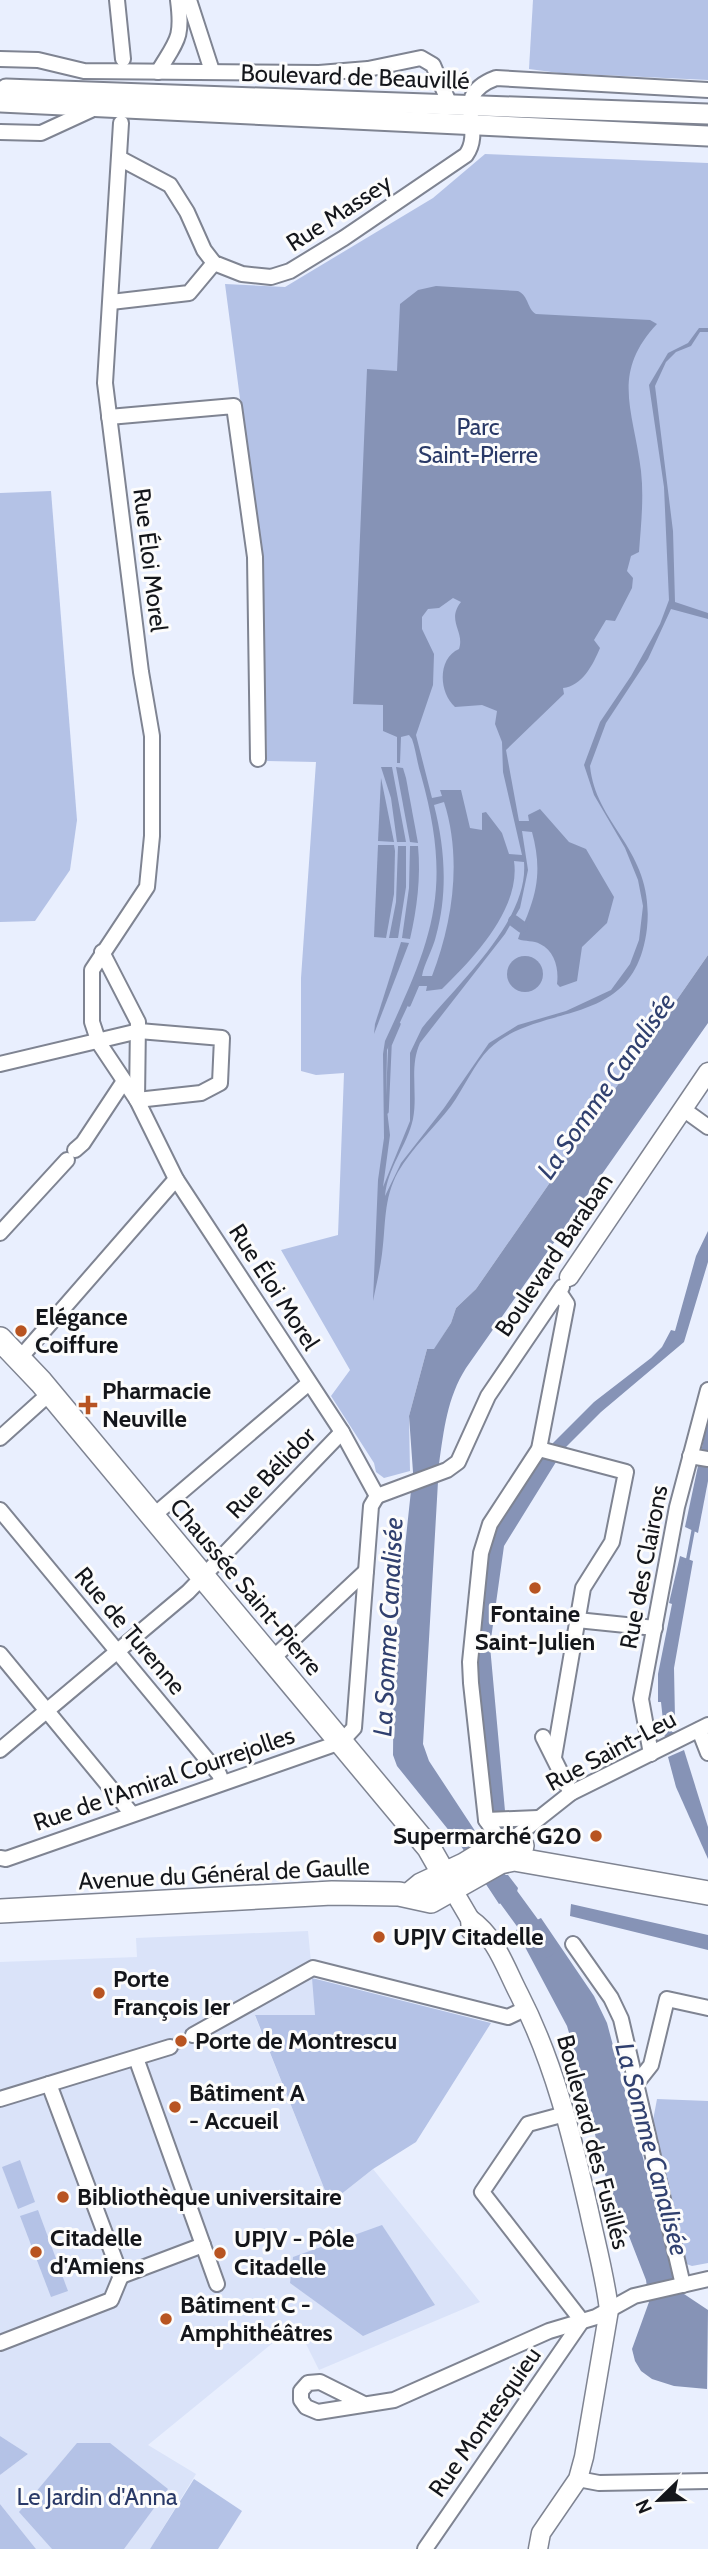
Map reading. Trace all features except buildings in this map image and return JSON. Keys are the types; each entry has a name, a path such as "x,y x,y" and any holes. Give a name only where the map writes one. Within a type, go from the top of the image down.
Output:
{"main road":[{"name":"Boulevard de Beauvillé","path":"0,89 708,136"},
{"name":"Boulevard de Beauvillé","path":"0,102 465,119 708,114"},
{"name":"Chaussée Saint-Pierre","path":"0,1339 50,1393 429,1848 459,1877"},
{"name":"Avenue du Général de Gaulle","path":"0,1911 252,1896 408,1895 421,1885 459,1877 498,1852"},
{"path":"498,1852 551,1853 580,1868 708,1893"}],"street":[{"path":"117,0 123,59"},
{"path":"158,72 174,49 182,28 178,0"},
{"path":"189,0 212,71"},
{"name":"Boulevard de Beauvillé","path":"0,58 38,60 84,71 319,73 368,69 405,60 430,60 465,119"},
{"name":"Rue Massey","path":"214,262 255,277 271,277 290,271 458,162 470,149 465,119 470,100 483,83 496,78 708,90"},
{"name":"Boulevard de Beauvillé","path":"0,132 41,133 71,117 106,107"},
{"name":"Rue Éloi Morel","path":"121,123 121,159 105,383 152,736 152,835 148,887 92,970 90,996 99,1043 137,1100 176,1180 342,1432 377,1496"},
{"path":"110,302 189,292 214,262 204,250 182,202 170,185 121,159"},
{"path":"109,417 234,406 255,557 258,760"},
{"name":"Rue Éloi Morel","path":"102,952 138,1022 137,1100"},
{"path":"0,1064 99,1043 139,1031 222,1038 220,1083 201,1093 137,1100"},
{"name":"Boulevard Baraban","path":"377,1496 447,1470 457,1462 488,1396 708,1072"},
{"path":"0,1233 83,1143 124,1081"},
{"path":"683,1109 708,1127"},
{"path":"20,1358 176,1180"},
{"path":"498,1852 486,1820 470,1662 481,1553 490,1524 539,1450 567,1304 564,1284"},
{"path":"152,1516 309,1383"},
{"name":"Rue des Clairons","path":"651,1754 641,1699 655,1628 699,1457 708,1390"},
{"path":"0,1438 50,1393"},
{"name":"Rue Bélidor","path":"0,1750 119,1652 204,1577 342,1432"},
{"path":"539,1450 626,1472 612,1542 583,1588 554,1757"},
{"path":"341,1742 354,1728 371,1506 377,1496"},
{"name":"Rue de Turenne","path":"0,1510 219,1774 222,1782"},
{"path":"272,1659 366,1571"},
{"path":"577,1620 655,1628"},
{"path":"0,1654 132,1814"},
{"path":"704,1728 708,1753"},
{"name":"Rue Saint-Leu","path":"498,1852 571,1794 704,1728"},
{"path":"543,1737 571,1794"},
{"name":"Rue de l'Amiral Courrejolles","path":"1,1858 341,1742"},
{"path":"486,1820 538,1818"},
{"name":"Boulevard des Fusillés","path":"459,1877 471,1931 502,1977 518,1992 547,2052 565,2114 609,2310"},
{"path":"573,1944 611,1998 621,2019 683,2285"},
{"path":"193,2035 313,1968 508,2017 527,2008"},
{"path":"636,2084 651,2065 667,1999 708,2008"},
{"path":"0,2099 170,2047"},
{"path":"136,2058 217,2284"},
{"path":"0,2343 111,2300 121,2276 49,2084"},
{"path":"565,2114 528,2124 482,2192 582,2320"},
{"path":"121,2276 203,2245"},
{"path":"364,2404 394,2400 549,2331 609,2310 643,2294 708,2280"},
{"path":"538,2549 541,2533 550,2517 578,2479 609,2310"},
{"name":"Rue Montesquieu","path":"425,2549 582,2320"},
{"path":"578,2479 599,2483 708,2481"}],"shaded area":[{"path":"436,286 518,291 536,314 650,320 657,324 643,342 629,377 642,491 639,552 631,556 627,571 633,578 632,588 615,621 606,620 594,640 600,648 586,674 576,683 563,688 564,694 506,750 519,821 529,821 528,815 540,809 569,842 586,849 614,897 607,923 582,947 577,981 560,987 557,984 555,961 549,951 538,943 518,939 536,888 537,870 532,832 522,831 528,870 520,908 505,934 420,1043 414,1071 413,1119 389,1176 385,1196 401,1163 444,1108 489,1043 518,1025 566,1011 611,990 630,964 639,940 643,906 638,880 625,848 594,795 584,765 600,722 631,676 660,624 669,600 664,487 649,385 668,353 688,343 699,328 708,328 708,332 700,332 691,346 676,352 666,362 655,386 673,531 675,602 708,613 708,619 671,609 648,659 606,723 590,766 594,787 642,878 647,901 647,928 639,961 624,984 605,999 510,1034 484,1055 451,1106 410,1155 393,1182 387,1202 381,1260 373,1301 378,1180 384,1138 383,1054 385,1041 426,942 433,912 436,850 431,815 412,739 409,735 401,737 400,763 397,763 397,737 383,731 383,705 353,704 367,369 397,371 400,304 418,290","holes":["453,598 461,602 455,615 460,643 459,649 452,653 444,667 443,684 455,707 482,705 497,711 495,724 502,742 503,772 522,855 509,854 502,833 486,812 482,813 482,830 470,828 461,790 440,790 442,796 432,798 416,735 433,685 434,654 422,629 422,617 428,609 439,608","444,802 450,823 453,890 445,934 432,976 422,976 440,920 444,887 441,837 434,805","514,861 524,862 522,885 515,907 503,930 422,1028 410,1053 410,1121 383,1187 390,1135 386,1102 387,1050 417,986 427,986 426,991 442,989 468,963 493,931 503,914 514,879"]},
{"path":"381,767 392,767 406,842 397,842 391,798"},
{"path":"396,767 403,768 406,778 418,843 410,842"},
{"path":"381,778 394,842 378,841"},
{"path":"378,845 394,845 395,851 394,894 386,938 374,937"},
{"path":"398,846 406,846 406,887 398,938 389,938 396,902"},
{"path":"410,846 418,846 419,869 410,939 402,938 409,888"},
{"path":"401,942 409,943 374,1034 375,1024"},
{"path":"708,955 708,1023 466,1368 454,1391 447,1414 439,1464 423,1744 429,1761 504,1875 508,1875 518,1888 516,1895 499,1904 459,1843 397,1766 393,1755 394,1649 413,1472 409,1416 427,1349 434,1349 451,1323 456,1308 476,1289"},
{"path":"525,956 538,961 543,974 538,987 525,992 512,987 507,974 512,961"},
{"path":"708,1231 708,1262 684,1342 601,1412 564,1449 504,1546 490,1646 505,1811 494,1816 490,1803 476,1661 489,1551 498,1527 553,1443 594,1402 651,1358 662,1347 671,1330 675,1331 696,1256"},
{"path":"708,1419 708,1481 698,1533 685,1527"},
{"path":"680,1556 693,1561 674,1668 675,1719 670,1721 672,1732 677,1732 665,1739 661,1702 658,1702 658,1674 672,1604 669,1603"},
{"path":"684,1750 708,1827 708,1859 676,1787 668,1757"},
{"path":"571,1904 708,1935 708,1950 570,1916"},
{"path":"541,1918 594,1996 607,2023 675,2278 684,2294 708,2310 707,2389 674,2386 652,2379 641,2371 635,2361 632,2349 649,2302 646,2280 601,2164 587,2094 567,2026 516,1930"},
{"name":"UPJV - Pôle Citadelle","path":"308,1931 316,2015 255,2016 330,2203 373,2169 480,2302 319,2370 296,2324 148,2445 196,2474 150,2549 36,2549 0,2504 0,2475 28,2454 0,2436 0,1962 137,1957 136,1938"}],"green space":[{"path":"533,0 708,0 708,80 559,73 529,69"},
{"name":"Parc Saint-Pierre","path":"485,154 708,163 708,955 476,1289 456,1308 451,1323 434,1350 427,1349 409,1416 410,1471 384,1478 376,1472 374,1463 331,1396 350,1370 281,1250 338,1235 344,1073 316,1075 301,1071 301,978 316,762 267,761 261,559 225,284 285,287 433,198"},
{"path":"51,491 77,820 70,870 35,921 0,922 0,493"},
{"path":"312,1978 491,2023 416,2142 373,2169 330,2203 255,2015 315,2015"},
{"path":"657,2099 708,2101 708,2263 692,2266 681,2262 650,2136"},
{"path":"20,2160 35,2202 18,2209 2,2167"},
{"path":"38,2210 68,2291 51,2297 20,2216"},
{"path":"382,2225 435,2305 363,2336 290,2283 293,2257"},
{"path":"0,2436 28,2454 0,2475"},
{"name":"Le Jardin d'Anna","path":"77,2443 110,2443 168,2489 124,2549 52,2549 19,2512"},
{"path":"194,2479 242,2511 218,2549 150,2549"},
{"path":"0,2504 36,2549 0,2549"}],"waterway":[{"path":"514,921 522,927"},
{"path":"409,1005 418,984"},
{"path":"387,1112 390,1045 399,1024"},
{"path":"687,1563 694,1526"},
{"name":"La Somme Canalisée","path":"494,1877 545,1947"}],"tunnel":[{"path":"170,2047 193,2035"}],"place":[{"name":"Elégance Coiffure","path":"21,1331"},
{"name":"Pharmacie Neuville","path":"88,1405"},
{"name":"Fontaine Saint-Julien","path":"535,1588"},
{"name":"Supermarché G20","path":"596,1836"},
{"name":"UPJV Citadelle","path":"379,1937"},
{"name":"Porte François Ier","path":"99,1993"},
{"name":"Porte de Montrescu","path":"181,2041"},
{"name":"Bâtiment A - Accueil","path":"175,2107"},
{"name":"Bibliothèque universitaire","path":"63,2197"},
{"name":"Citadelle d'Amiens","path":"36,2252"},
{"name":"UPJV - Pôle Citadelle","path":"220,2253"},
{"name":"Bâtiment C - Amphithéâtres","path":"166,2319"}]}
